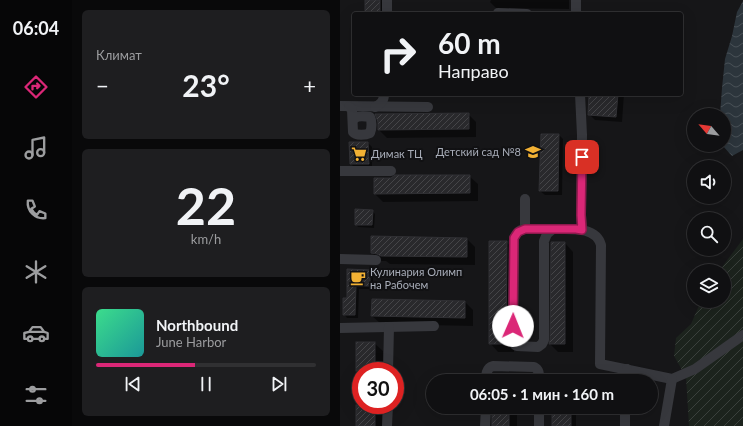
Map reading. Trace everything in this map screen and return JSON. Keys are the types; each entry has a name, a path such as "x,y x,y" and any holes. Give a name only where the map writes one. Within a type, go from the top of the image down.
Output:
{"street":[{"path":"387,0 387,12"},
{"path":"576,0 576,12"},
{"path":"375,107 380,104 384,96"},
{"path":"580,96 582,135 582,230"},
{"path":"344,106 428,107"},
{"path":"344,106 352,109 353,121"},
{"path":"340,171 391,171"},
{"path":"526,199 530,229"},
{"path":"530,229 542,234 544,241 544,340 538,347 516,346 513,341 514,238 518,232 530,229 576,229 588,232 596,236 598,239 601,245 600,364 672,379 695,368 743,335"},
{"path":"544,241 547,234 553,229"},
{"path":"340,259 376,260"},
{"path":"340,328 434,326"},
{"path":"388,362 389,327"},
{"path":"487,374 487,370 493,366 534,367 537,369 538,374"},
{"path":"627,369 627,374"},
{"path":"664,426 672,379"},
{"path":"387,426 388,414"},
{"path":"486,414 486,426"},
{"path":"539,414 539,426"},
{"path":"624,426 625,414"}],"shaded area":[{"path":"743,239 743,426 689,426 686,377 674,356 676,338 691,324 698,308 731,308 731,264 724,264"}],"water":[{"path":"743,1 743,150 732,156 728,152 731,152 731,108 721,108 725,59 737,12"}],"building":[{"path":"365,0 380,0 380,12 365,12"},
{"path":"589,96 618,96 616,117 588,115"},
{"path":"469,113 469,129 378,130 378,122 375,114"},
{"path":"541,134 559,134 558,191 539,191"},
{"name":"Димак ТЦ","path":"349,142 368,142 369,164 350,164"},
{"path":"395,175 470,175 470,193 374,194 374,178 391,178"},
{"path":"355,209 373,210 372,225 355,225"},
{"path":"371,236 467,238 467,257 381,256 371,253"},
{"path":"489,241 507,241 506,344 489,344"},
{"path":"551,242 565,242 565,344 549,344"},
{"path":"347,269 370,270 370,286 356,286 355,315 343,315 343,298 347,298"},
{"path":"372,299 465,301 465,318 371,316"},
{"path":"356,342 375,342 375,362 356,362"},
{"path":"356,414 375,414 375,426 356,426"},
{"path":"492,414 509,414 509,426 492,426"},
{"path":"552,414 571,414 571,426 552,426"}],"place":[{"name":"Детский сад №8","path":"533,152"},
{"name":"Димак ТЦ","path":"359,154"},
{"name":"Кулинария Олимп на Рабочем","path":"358,278"}],"route":[{"path":"513,326 514,238 518,232 525,229 582,230 582,157"}]}
